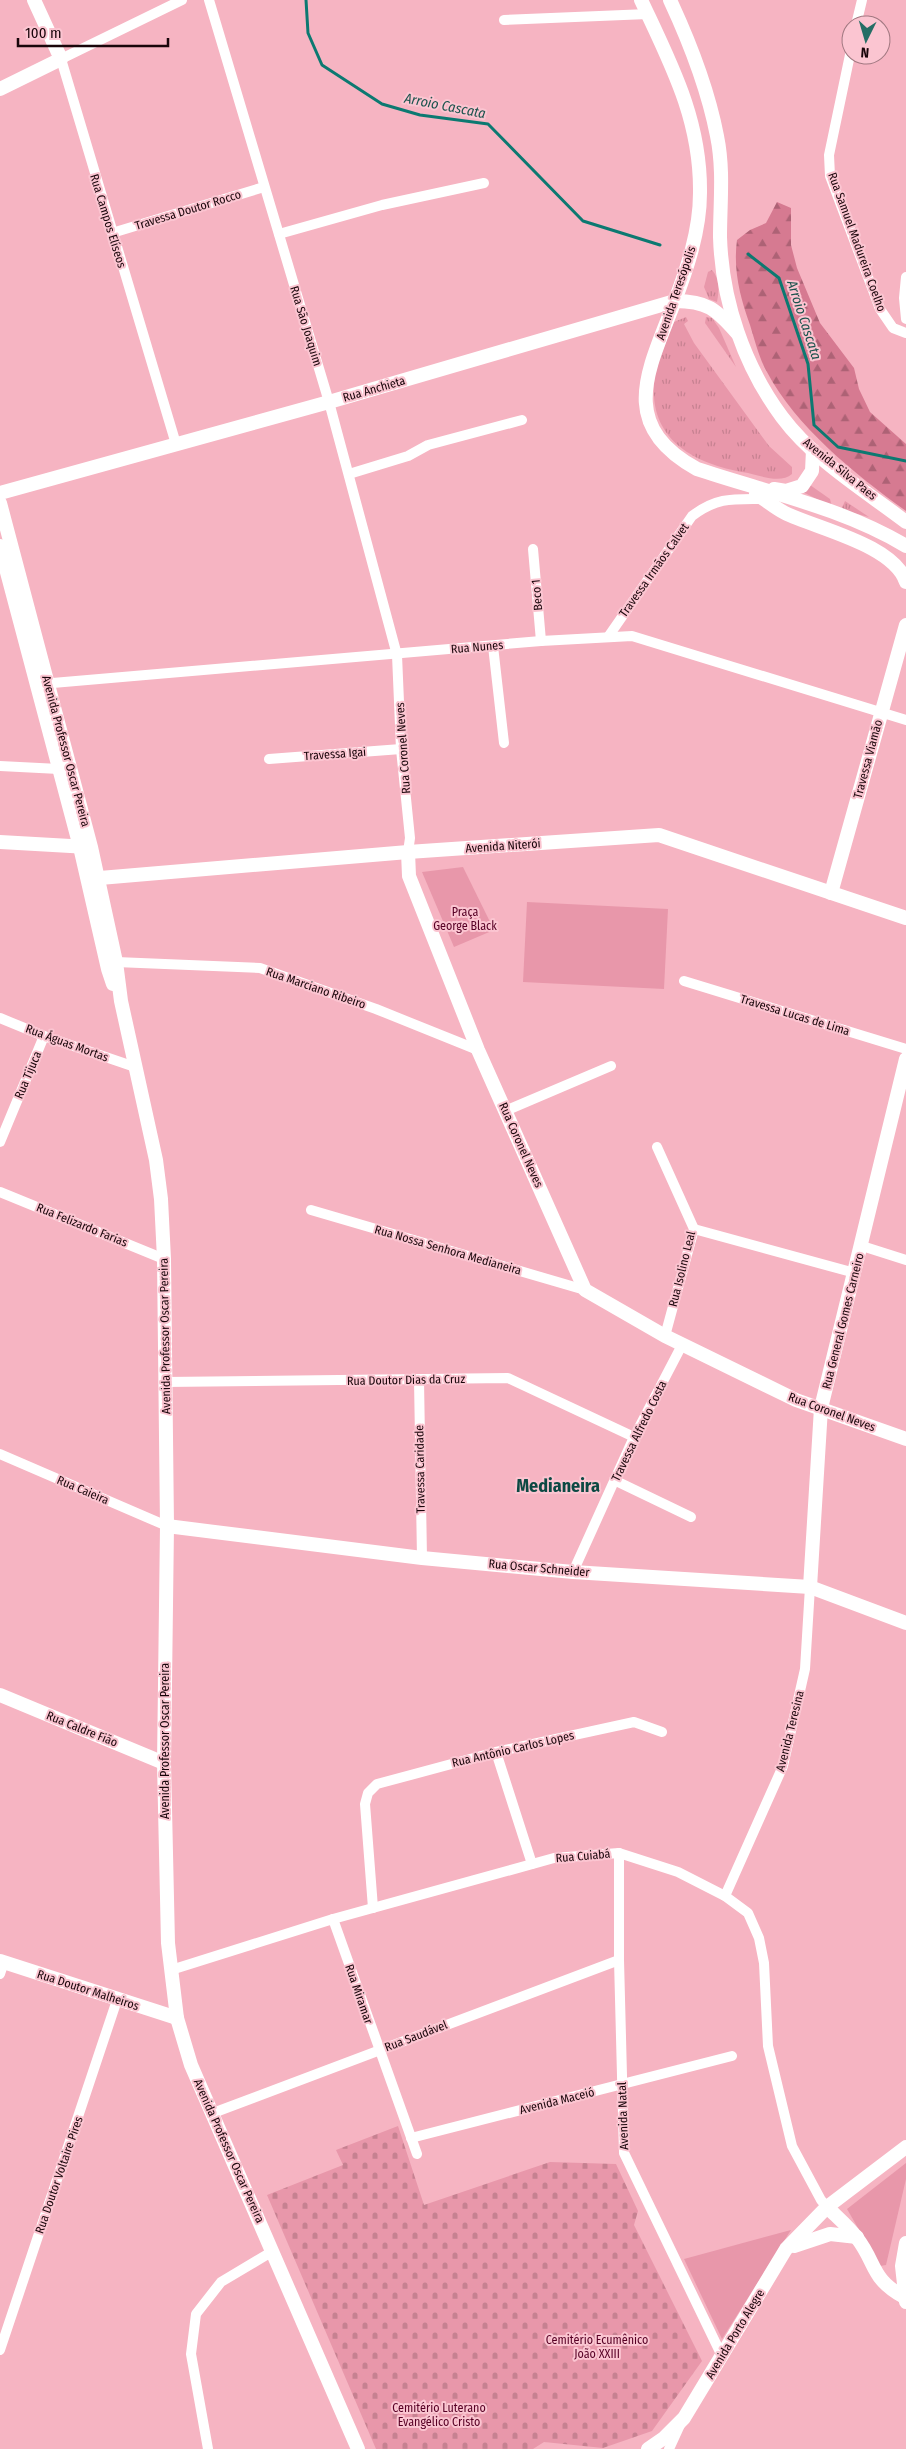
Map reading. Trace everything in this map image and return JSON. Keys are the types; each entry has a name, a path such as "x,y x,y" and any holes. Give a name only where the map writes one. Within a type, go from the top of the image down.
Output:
{"main road":[{"name":"Rua Campos Elíseos","path":"34,0 61,59"},
{"name":"Avenida Teresópolis","path":"641,0 677,79 697,137 700,196 695,239 675,301 650,364 646,385 646,407 651,428 663,446 679,460 697,470 739,483"},
{"path":"670,0 703,83 717,136 722,172 720,237 723,274 737,333"},
{"path":"0,89 61,59"},
{"name":"Rua Anchieta","path":"0,493 329,402 675,301 694,301 706,304 721,315 737,333"},
{"name":"Avenida Silva Paes","path":"737,333 755,376 783,418 813,450 906,522"},
{"path":"739,483 786,491 794,490 808,479 812,470 813,450"},
{"path":"739,483 784,512 874,549 894,563 906,582"},
{"path":"739,483 836,514 880,531 906,546"},
{"name":"Avenida Professor Oscar Pereira","path":"0,502 42,684 116,962 121,1001 156,1160 162,1199 166,1526 164,1763 171,1970 177,2018 192,2065 358,2449"},
{"name":"Avenida Professor Oscar Pereira","path":"0,546 5,578 42,684 58,768 86,847"},
{"name":"Travessa Viamão","path":"831,893 906,625"},
{"name":"Avenida Niterói","path":"93,878 408,852 659,835 906,918"},
{"path":"0,842 86,847"},
{"name":"Rua Coronel Neves","path":"408,852 409,876 478,1050 585,1290 682,1345 796,1400 906,1439"},
{"name":"Avenida Professor Oscar Pereira","path":"93,878 108,969 121,1001"},
{"name":"Rua General Gomes Carneiro","path":"810,1586 821,1408 903,1088 906,1060"},
{"name":"Rua Oscar Schneider","path":"166,1526 422,1558 573,1572 810,1586 906,1623"},
{"name":"Rua Caldre Fião","path":"0,1695 164,1763"},
{"name":"Rua Doutor Malheiros","path":"1,1966 177,2018"},
{"name":"Avenida Porto Alegre","path":"648,2449 664,2438 684,2418 786,2249 827,2207 906,2147"},
{"path":"827,2207 857,2237 887,2288 905,2300"},
{"path":"786,2249 804,2241 830,2234 857,2237"},
{"path":"905,2300 902,2266 906,2243"}],"street":[{"path":"61,59 182,0"},
{"name":"Rua São Joaquim","path":"208,0 329,402 397,655"},
{"path":"858,15 862,0"},
{"path":"504,20 648,14"},
{"name":"Rua Campos Elíseos","path":"61,59 176,444"},
{"name":"Rua Samuel Madureira Coelho","path":"848,65 829,155 830,176 880,309 893,328 906,333"},
{"path":"279,234 382,205 484,184"},
{"name":"Travessa Doutor Rocco","path":"112,233 264,187"},
{"path":"906,277 904,298 906,319"},
{"path":"349,474 408,456 428,445 522,420"},
{"name":"Travessa Irmãos Calvet","path":"608,637 692,516 708,504 723,501 764,499"},
{"name":"Beco 1","path":"533,549 541,641"},
{"name":"Rua Nunes","path":"42,684 397,655 541,641 632,636 906,720"},
{"path":"493,646 504,743"},
{"name":"Rua Coronel Neves","path":"397,655 401,749 410,838 408,852"},
{"name":"Travessa Igai","path":"269,759 401,749"},
{"path":"0,766 58,768"},
{"name":"Rua Marciano Ribeiro","path":"116,962 260,968 376,1009 478,1050"},
{"name":"Travessa Lucas de Lima","path":"684,981 906,1049"},
{"name":"Rua Águas Mortas","path":"0,1018 44,1036 135,1067"},
{"name":"Rua Tijuca","path":"0,1142 44,1036"},
{"path":"505,1111 611,1066"},
{"name":"Rua Isolino Leal","path":"657,1148 694,1229 665,1336"},
{"name":"Rua Felizardo Farias","path":"0,1192 164,1259"},
{"name":"Rua Nossa Senhora Medianeira","path":"311,1210 585,1290"},
{"path":"694,1229 855,1273"},
{"path":"862,1246 906,1260"},
{"name":"Travessa Alfredo Costa","path":"573,1572 634,1437 682,1345"},
{"name":"Rua Doutor Dias da Cruz","path":"165,1382 508,1378 634,1437"},
{"name":"Travessa Caridade","path":"419,1380 422,1558"},
{"name":"Rua Caieira","path":"0,1454 166,1526"},
{"path":"614,1480 691,1517"},
{"name":"Avenida Teresina","path":"725,1896 783,1766 805,1669 810,1586"},
{"name":"Rua Antônio Carlos Lopes","path":"373,1908 365,1804 368,1792 377,1784 496,1752 634,1722 662,1732"},
{"path":"496,1752 532,1864"},
{"name":"Rua Cuiabá","path":"171,1970 333,1919 554,1858 619,1853 678,1872 725,1896 748,1913 759,1938 764,1964 768,2046 792,2146 821,2200 827,2207"},
{"name":"Avenida Natal","path":"619,1853 619,1960 624,2153 722,2356"},
{"name":"Rua Miramar","path":"333,1919 378,2050 417,2154"},
{"name":"Rua Saudável","path":"213,2113 619,1960"},
{"name":"Rua Doutor Voltaire Pires","path":"0,2350 117,2000"},
{"name":"Avenida Maceió","path":"411,2138 732,2056"},
{"path":"208,2449 191,2354 196,2314 221,2282 273,2251"},
{"name":"Avenida Porto Alegre","path":"669,2449 684,2418"}],"green space":[{"path":"777,202 791,208 791,245 797,268 820,323 854,368 859,389 870,412 906,444 906,511 848,466 810,430 779,392 762,361 738,283 736,262 737,240 750,230 766,223"},
{"path":"712,270 718,281 717,302 709,299 704,287 708,272"},
{"path":"686,317 688,321 684,324 694,343 769,446 792,467 792,474 777,479 712,464 681,448 669,436 660,422 655,404 655,376 659,360 674,322"},
{"path":"706,317 712,318 719,328 736,367 705,323"},
{"path":"810,485 830,499 832,507 803,492"},
{"path":"845,501 869,517 841,510"},
{"name":"Praça George Black","path":"463,867 494,930 454,947 422,872"},
{"path":"527,902 668,909 664,989 523,982"},
{"path":"398,2126 424,2205 550,2162 616,2164 638,2211 634,2225 702,2361 652,2431 603,2448 544,2442 533,2449 376,2449 267,2195 343,2165 336,2150"},
{"path":"906,2163 906,2179 886,2265 880,2266 847,2209"},
{"path":"791,2230 722,2339 684,2259"}],"waterway":[{"name":"Arroio Cascata","path":"306,0 308,33 322,65 382,104 420,115 488,124 583,221 660,245"},
{"name":"Arroio Cascata","path":"748,254 779,278 808,364 814,425 838,447 906,461"}],"district":[{"name":"Medianeira","path":"558,1486"}],"park label":[{"name":"Cemitério Ecumênico João XXIII","path":"597,2347"},
{"name":"Cemitério Luterano Evangélico Cristo","path":"439,2415"}]}
